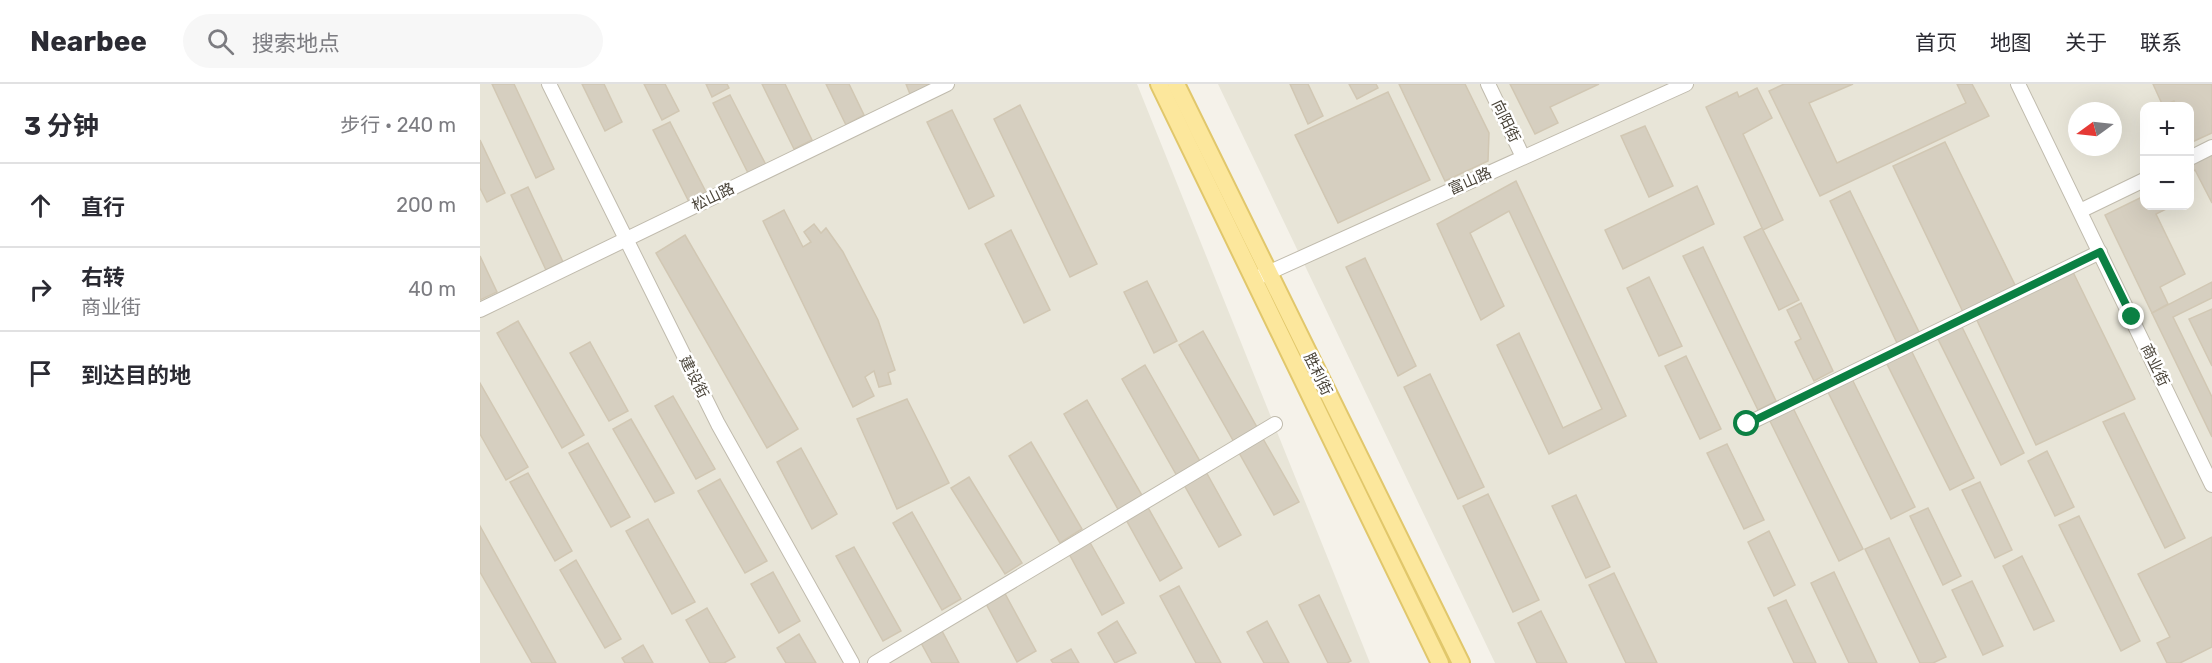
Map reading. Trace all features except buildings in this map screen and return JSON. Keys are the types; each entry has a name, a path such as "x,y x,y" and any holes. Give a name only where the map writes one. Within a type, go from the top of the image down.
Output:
{"main road":[{"name":"胜利街","path":"1159,84 1461,663"},
{"name":"胜利街","path":"1176,84 1261,276 1440,663"}],"street":[{"name":"建设街","path":"549,84 718,424 852,663"},
{"name":"松山路","path":"480,310 946,84"},
{"name":"向阳街","path":"1488,84 1523,157"},
{"name":"富山路","path":"1261,276 1686,84"},
{"name":"商业街","path":"2018,84 2212,485"},
{"path":"2194,156 2212,147"},
{"path":"2080,211 2140,182"},
{"path":"1747,424 2100,252"},
{"path":"875,663 1275,424"}],"shaded area":[{"path":"480,84 1137,84 1370,663 480,663"},
{"path":"1218,84 2212,84 2212,663 1495,663"}],"route":[{"path":"1747,424 2100,252 2132,317"}]}
